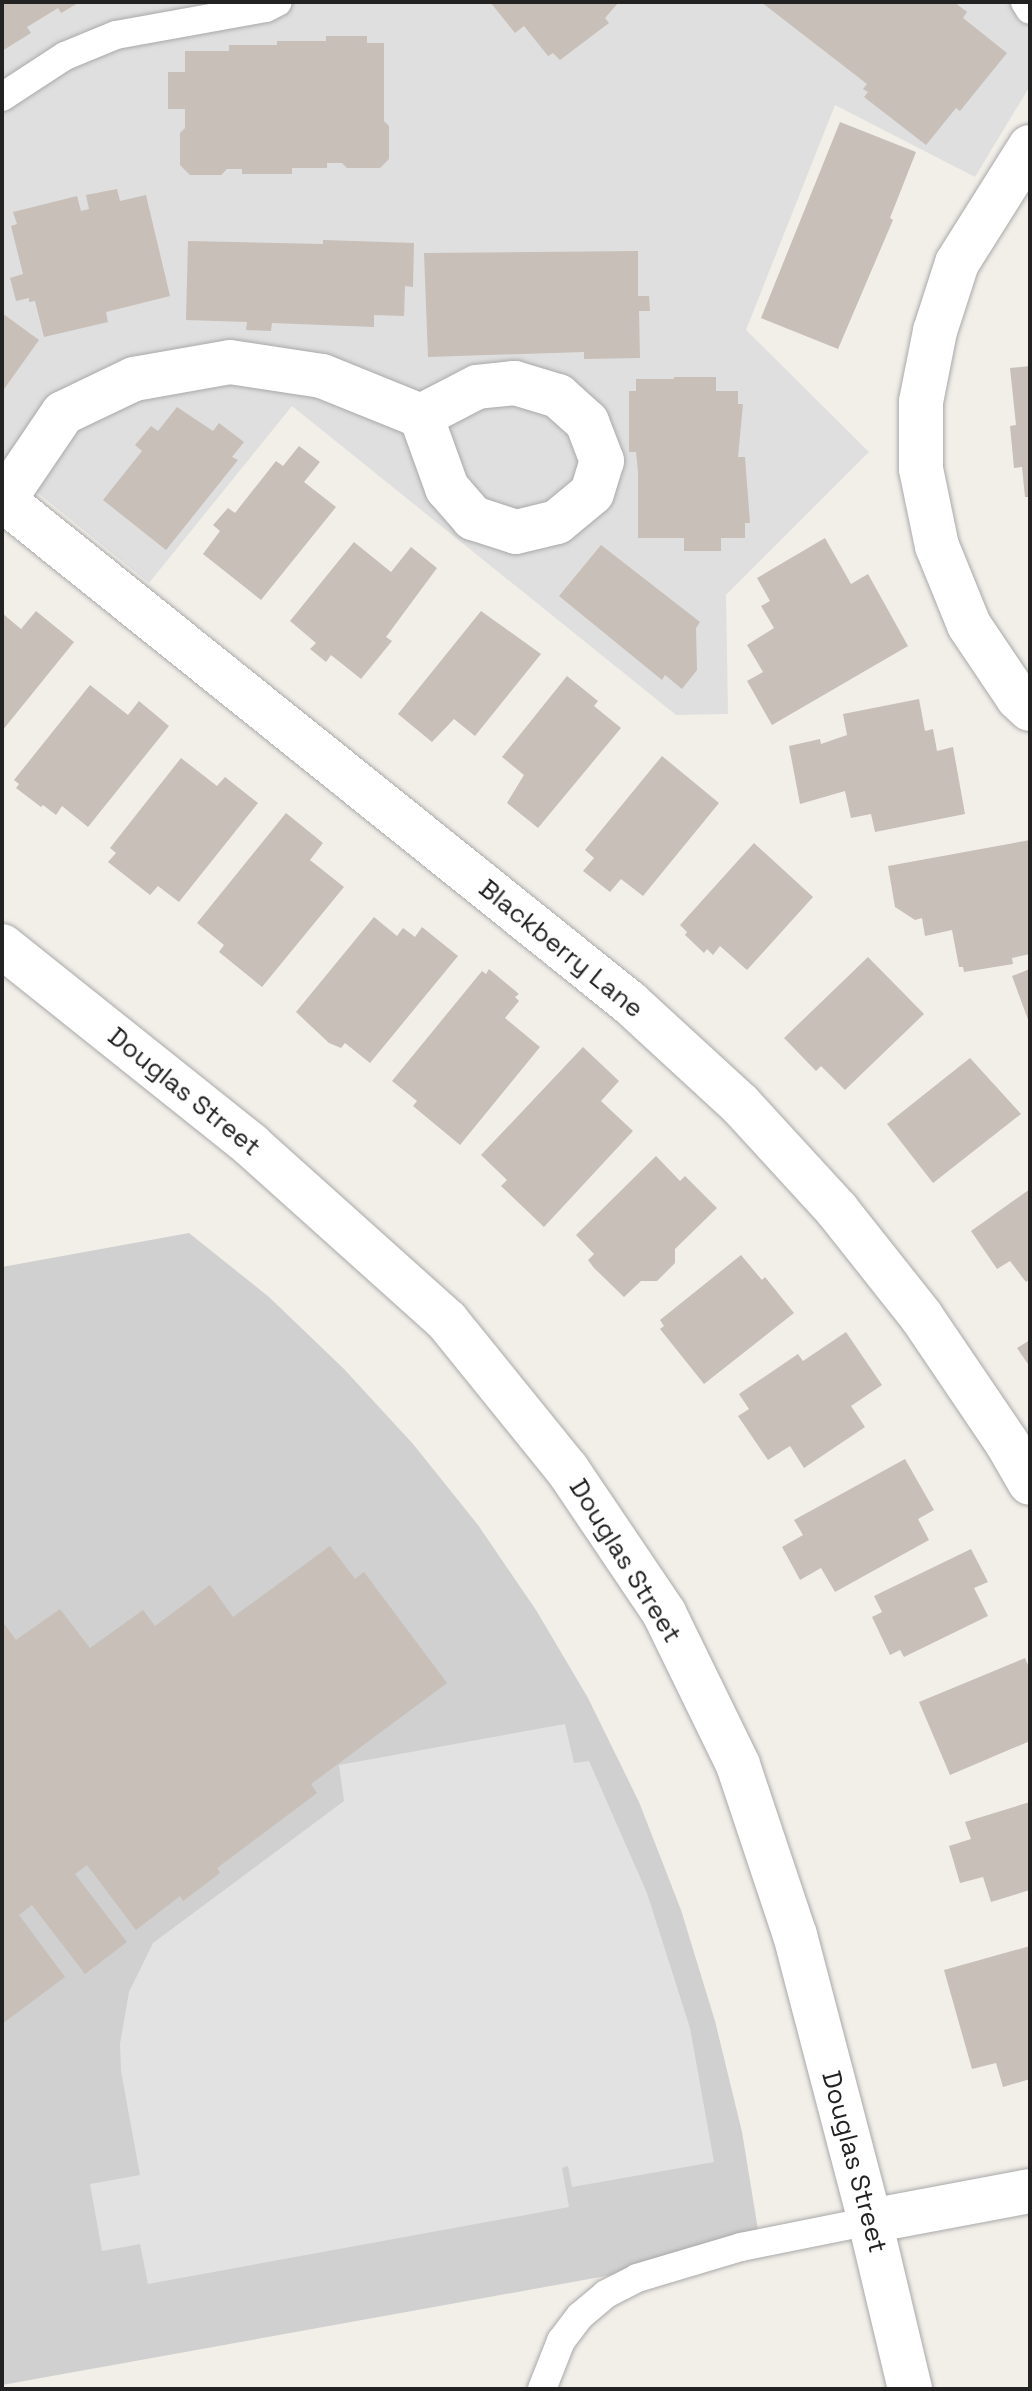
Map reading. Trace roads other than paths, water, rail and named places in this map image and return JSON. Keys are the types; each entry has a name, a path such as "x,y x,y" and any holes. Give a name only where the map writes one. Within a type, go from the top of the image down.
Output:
{"street":[{"path":"1030,147 957,263 935,331 921,402 921,469 937,546 969,625 1018,698 1030,709"},
{"name":"Blackberry Lane","path":"421,416 322,376 230,362 134,379 63,413 3,499 630,1003 740,1104 837,1210 921,1316 1007,1443 1030,1483"},
{"name":"Douglas Street","path":"2,946 251,1145 447,1321 567,1469 664,1613 738,1765 795,1935 870,2221 910,2389"},
{"path":"870,2221 1030,2191"}],"lane":[{"path":"2,97 65,56 116,35 266,8 278,2"},
{"path":"1025,2 1030,10"},
{"path":"542,2389 561,2341 580,2316 606,2294 637,2278 741,2247 870,2221"}]}
